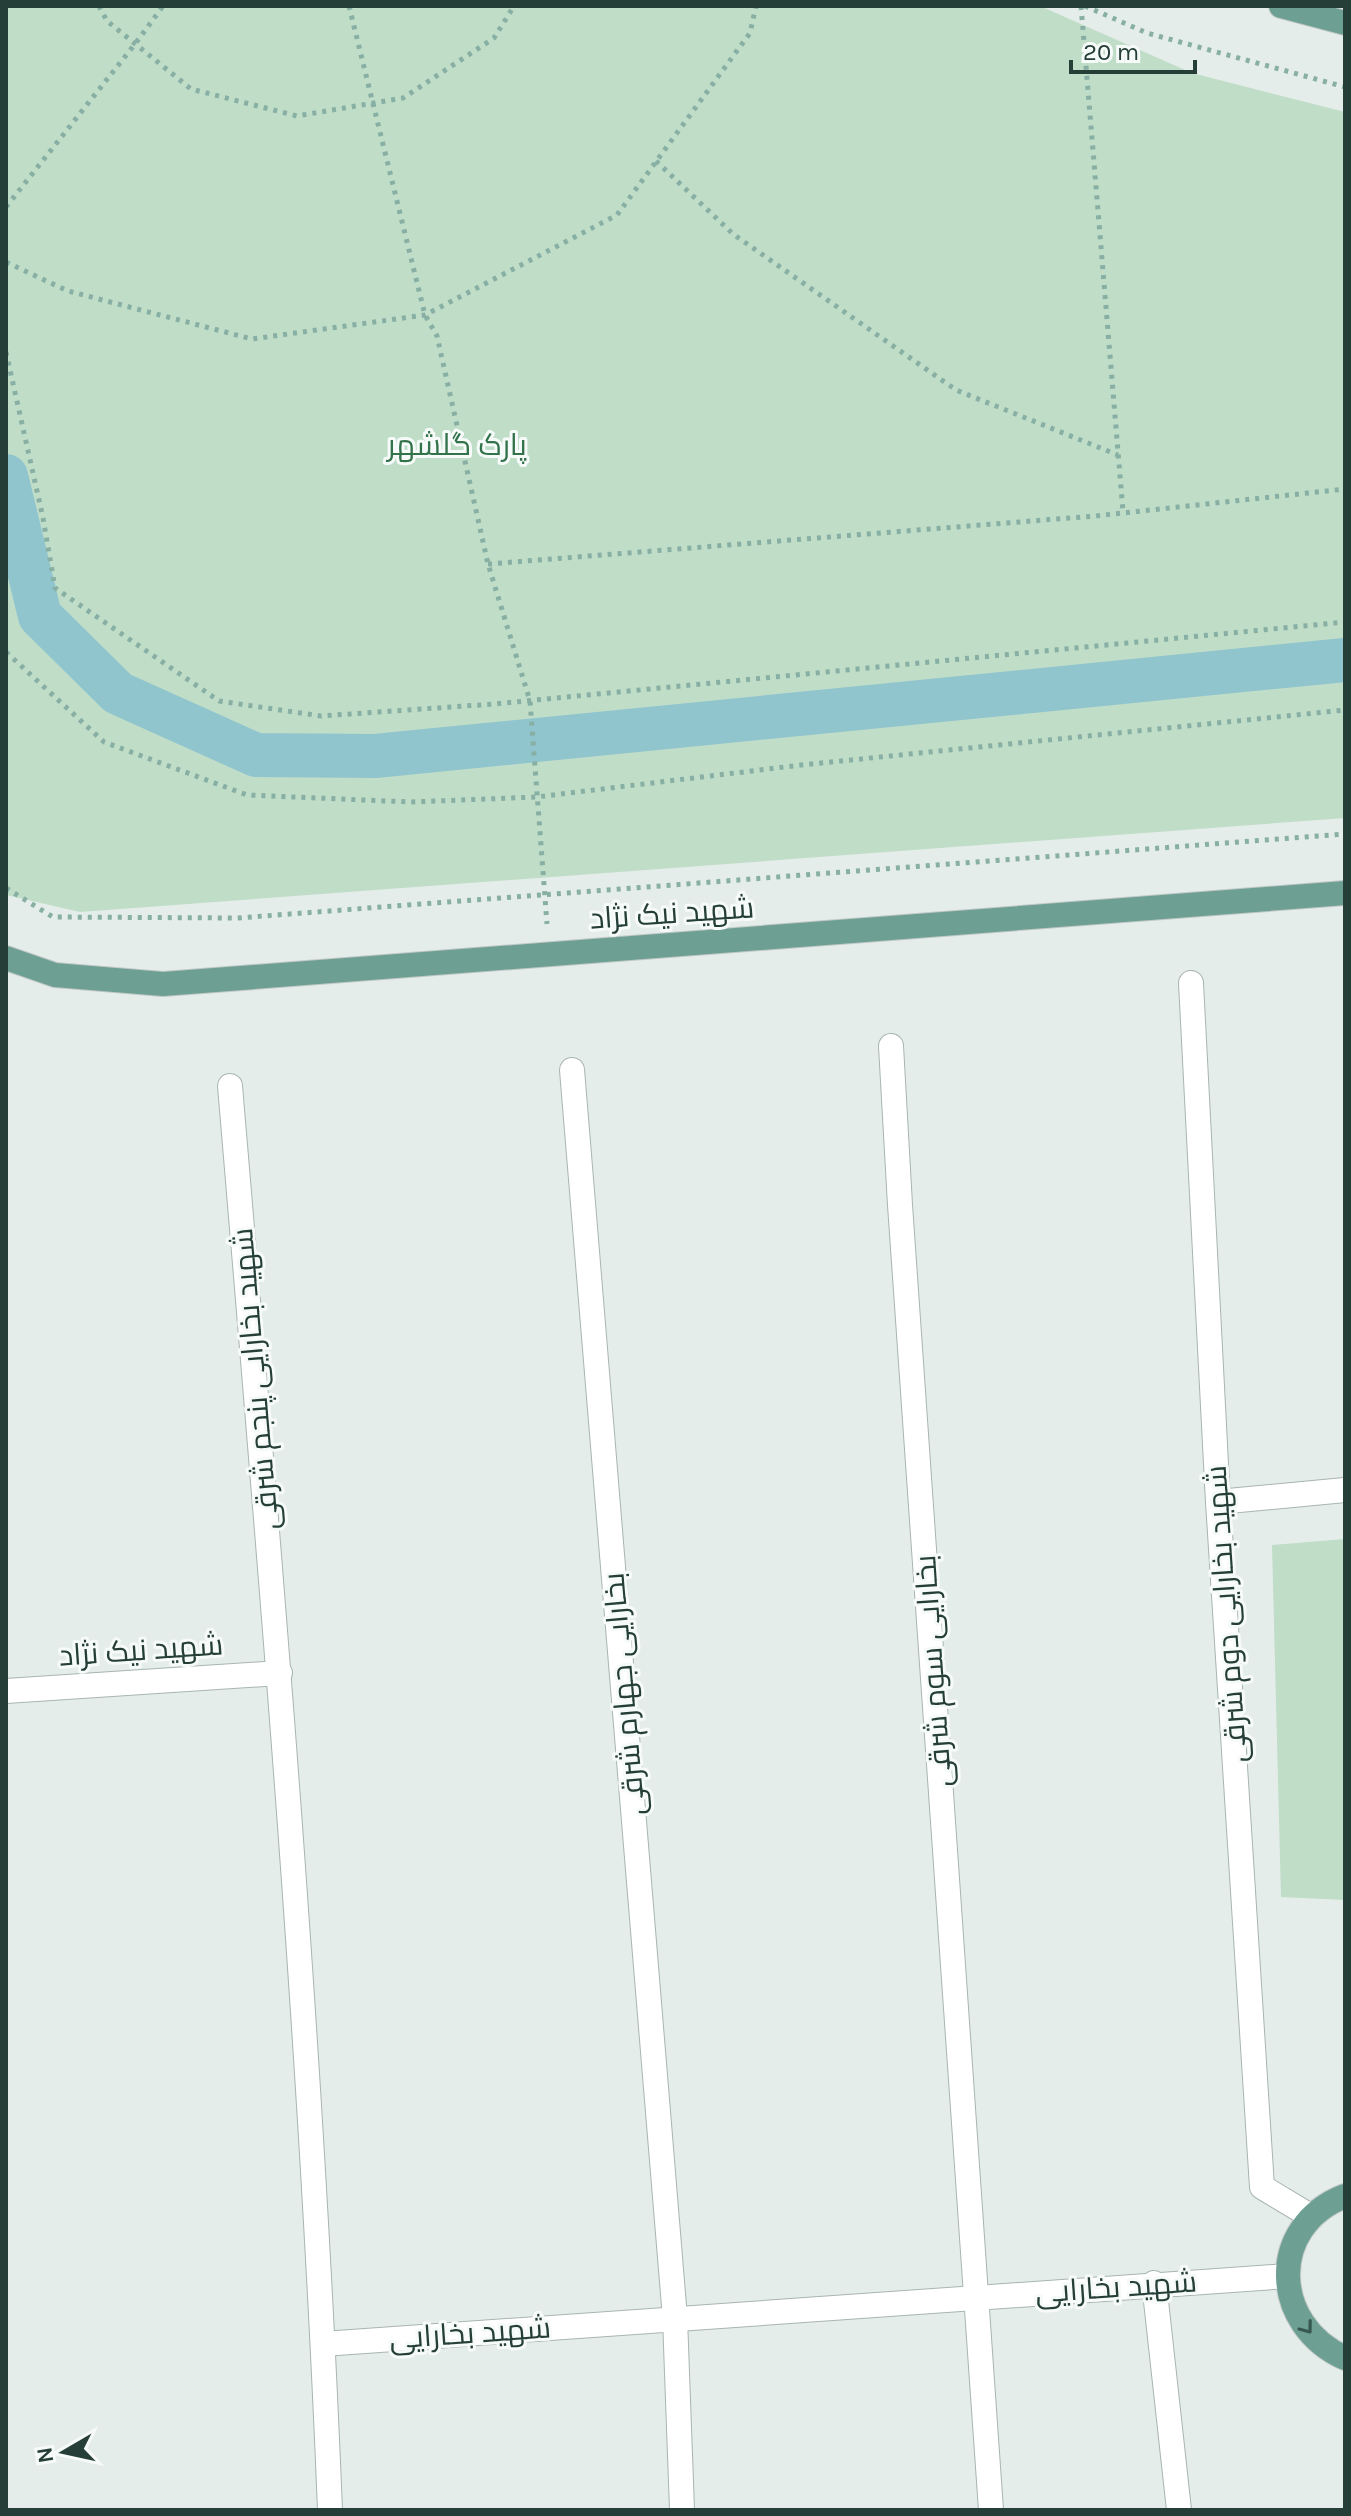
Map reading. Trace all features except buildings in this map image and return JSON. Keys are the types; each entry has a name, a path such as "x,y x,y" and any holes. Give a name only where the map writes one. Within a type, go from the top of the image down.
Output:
{"main road":[{"path":"1281,6 1345,23"},
{"name":"شهید نیک نژاد","path":"6,958 55,975 163,984 1345,893"},
{"path":"1345,2196 1332,2201 1312,2217 1299,2234 1291,2254 1288,2276 1292,2304 1305,2329 1326,2349 1345,2358"}],"street":[{"name":"شهید بخارایی دوم شرقی","path":"1191,983 1218,1502 1262,2187 1312,2217"},
{"name":"بخارایی سوم شرقی","path":"891,1046 991,2510"},
{"name":"بخارایی جهارم شرقی","path":"572,1070 675,2318 682,2510"},
{"name":"شهید بخارایی پنجم شرقی","path":"230,1086 280,1673"},
{"path":"1218,1502 1345,1490"},
{"path":"280,1673 323,2344 330,2510"},
{"name":"شهید نیک نژاد","path":"6,1691 280,1673"},
{"name":"شهید بخارایی","path":"323,2344 1154,2283 1288,2276"},
{"path":"1154,2283 1179,2510"}],"path":[{"path":"99,6 107,21 191,89 297,116 403,98 494,38 514,6"},
{"path":"6,207 163,6"},
{"path":"349,6 425,315 437,336 488,564 530,701 543,893 551,954"},
{"path":"6,262 68,291 252,339 425,315 617,215 750,33 756,6"},
{"path":"1123,512 1083,6 1147,33 1345,87"},
{"path":"656,161 733,234 956,390 1118,455"},
{"path":"6,352 43,518 55,588 219,701 321,716 530,701 1345,622"},
{"path":"488,564 1123,512 1345,489"},
{"path":"6,652 104,742 247,795 411,802 536,797 801,765 1345,710"},
{"path":"6,888 53,917 237,918 1345,834"}],"green space":[{"name":"پارک گلشهر","path":"6,6 1040,6 1192,73 1345,112 1345,818 80,912 6,895"},
{"path":"1345,1539 1345,1900 1281,1897 1272,1545"}],"waterway":[{"path":"6,476 40,616 118,693 256,755 375,756 1345,660"}]}
